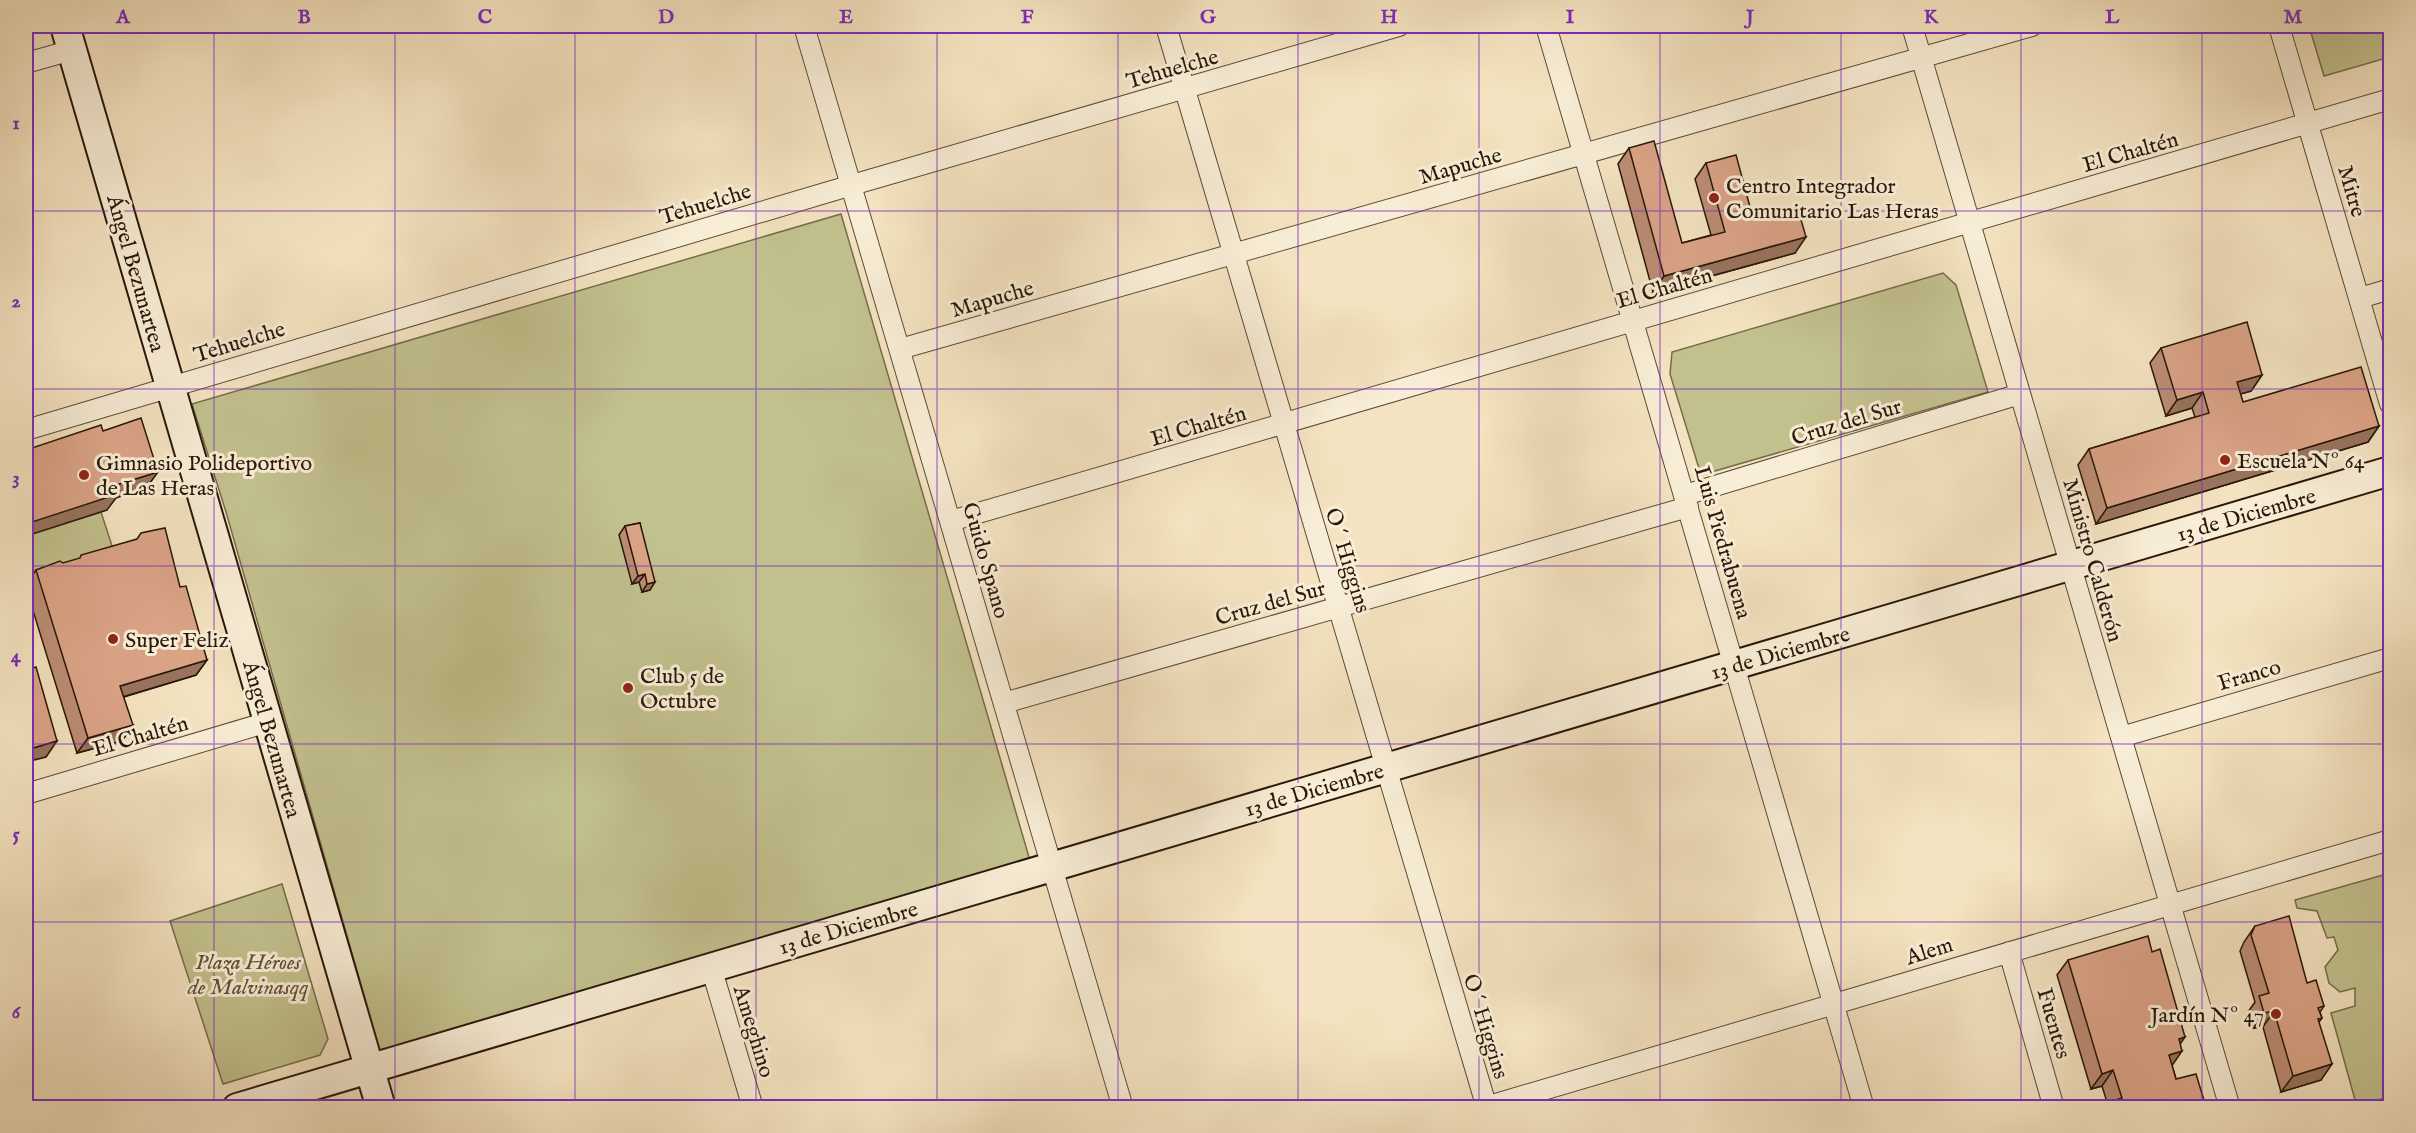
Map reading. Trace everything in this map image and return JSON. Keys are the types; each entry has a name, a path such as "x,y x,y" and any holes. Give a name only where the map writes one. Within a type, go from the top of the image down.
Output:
{"street":[{"name":"Guido Spano","path":"804,26 1123,1107"},
{"name":"O´ Higgins","path":"1166,26 1485,1107"},
{"name":"Tehuelche","path":"26,430 852,185 1399,26"},
{"name":"Luis Piedrabuena","path":"1546,26 1864,1107"},
{"name":"Ministro Calderón","path":"1912,26 2230,1107"},
{"name":"Mapuche","path":"900,349 2032,26"},
{"name":"Mitre","path":"2279,26 2391,404"},
{"path":"26,63 68,38"},
{"name":"Ángel Bezunartea","path":"68,38 381,1107"},
{"name":"El Chaltén","path":"951,521 2391,99"},
{"path":"2360,298 2391,289"},
{"name":"Cruz del Sur","path":"1004,703 1338,607 1687,501 2020,394"},
{"name":"13 de Diciembre","path":"237,1107 2391,471"},
{"name":"Franco","path":"2121,736 2391,658"},
{"name":"El Chaltén","path":"26,794 268,722"},
{"name":"Alem","path":"1485,1107 2391,840"},
{"name":"Fuentes","path":"2009,952 2054,1107"},
{"name":"Ameghino","path":"711,967 753,1107"}],"green space":[{"path":"2309,26 2390,26 2390,57 2324,76"},
{"name":"Club 5 de Octubre","path":"841,214 1031,864 381,1055 226,512 192,404"},
{"path":"1943,273 1956,285 1988,392 1701,475 1670,374 1672,352"},
{"path":"101,512 114,552 26,580 26,536"},
{"path":"2390,873 2390,1096 2357,1107 2331,1013 2355,1006 2355,988 2340,992 2329,983 2325,967 2338,950 2334,937 2327,938 2317,911 2297,908 2295,900"},
{"name":"Plaza Héroes de Malvinasqq","path":"282,884 328,1039 320,1055 223,1084 170,921"}],"building":[{"path":"1654,141 1682,243 1725,232 1706,163 1736,155 1753,218 1797,206 1806,237 1664,276 1629,148"},
{"path":"2247,322 2262,375 2237,382 2243,402 2361,367 2379,426 2107,508 2089,449 2209,413 2203,392 2177,400 2161,348"},
{"name":"Gimnasio Polideportivo de Las Heras","path":"141,418 158,472 116,485 118,494 26,524 26,450 101,425 103,431"},
{"path":"640,523 655,582 647,584 645,574 638,576 625,526"},
{"name":"Super Feliz","path":"165,528 180,587 186,586 207,660 120,686 133,725 88,738 36,570 137,539 141,533"},
{"path":"36,667 57,741 26,750 26,670"},
{"path":"2289,916 2307,983 2316,980 2324,1006 2318,1008 2322,1018 2318,1019 2332,1064 2293,1076 2274,1011 2264,1013 2259,996 2269,993 2251,935 2255,926"},
{"path":"2148,936 2152,952 2160,949 2185,1037 2179,1039 2182,1051 2169,1055 2176,1079 2196,1074 2206,1107 2100,1107 2099,1105 2122,1098 2113,1070 2102,1074 2068,960"}],"place":[{"name":"Centro Integrador Comunitario Las Heras","path":"1714,198"},
{"name":"Escuela Nº 64","path":"2225,460"},
{"name":"Gimnasio Polideportivo de Las Heras","path":"84,475"},
{"name":"Super Feliz","path":"113,639"},
{"name":"Club 5 de Octubre","path":"628,688"},
{"name":"Jardín Nº 47","path":"2276,1014"}]}
